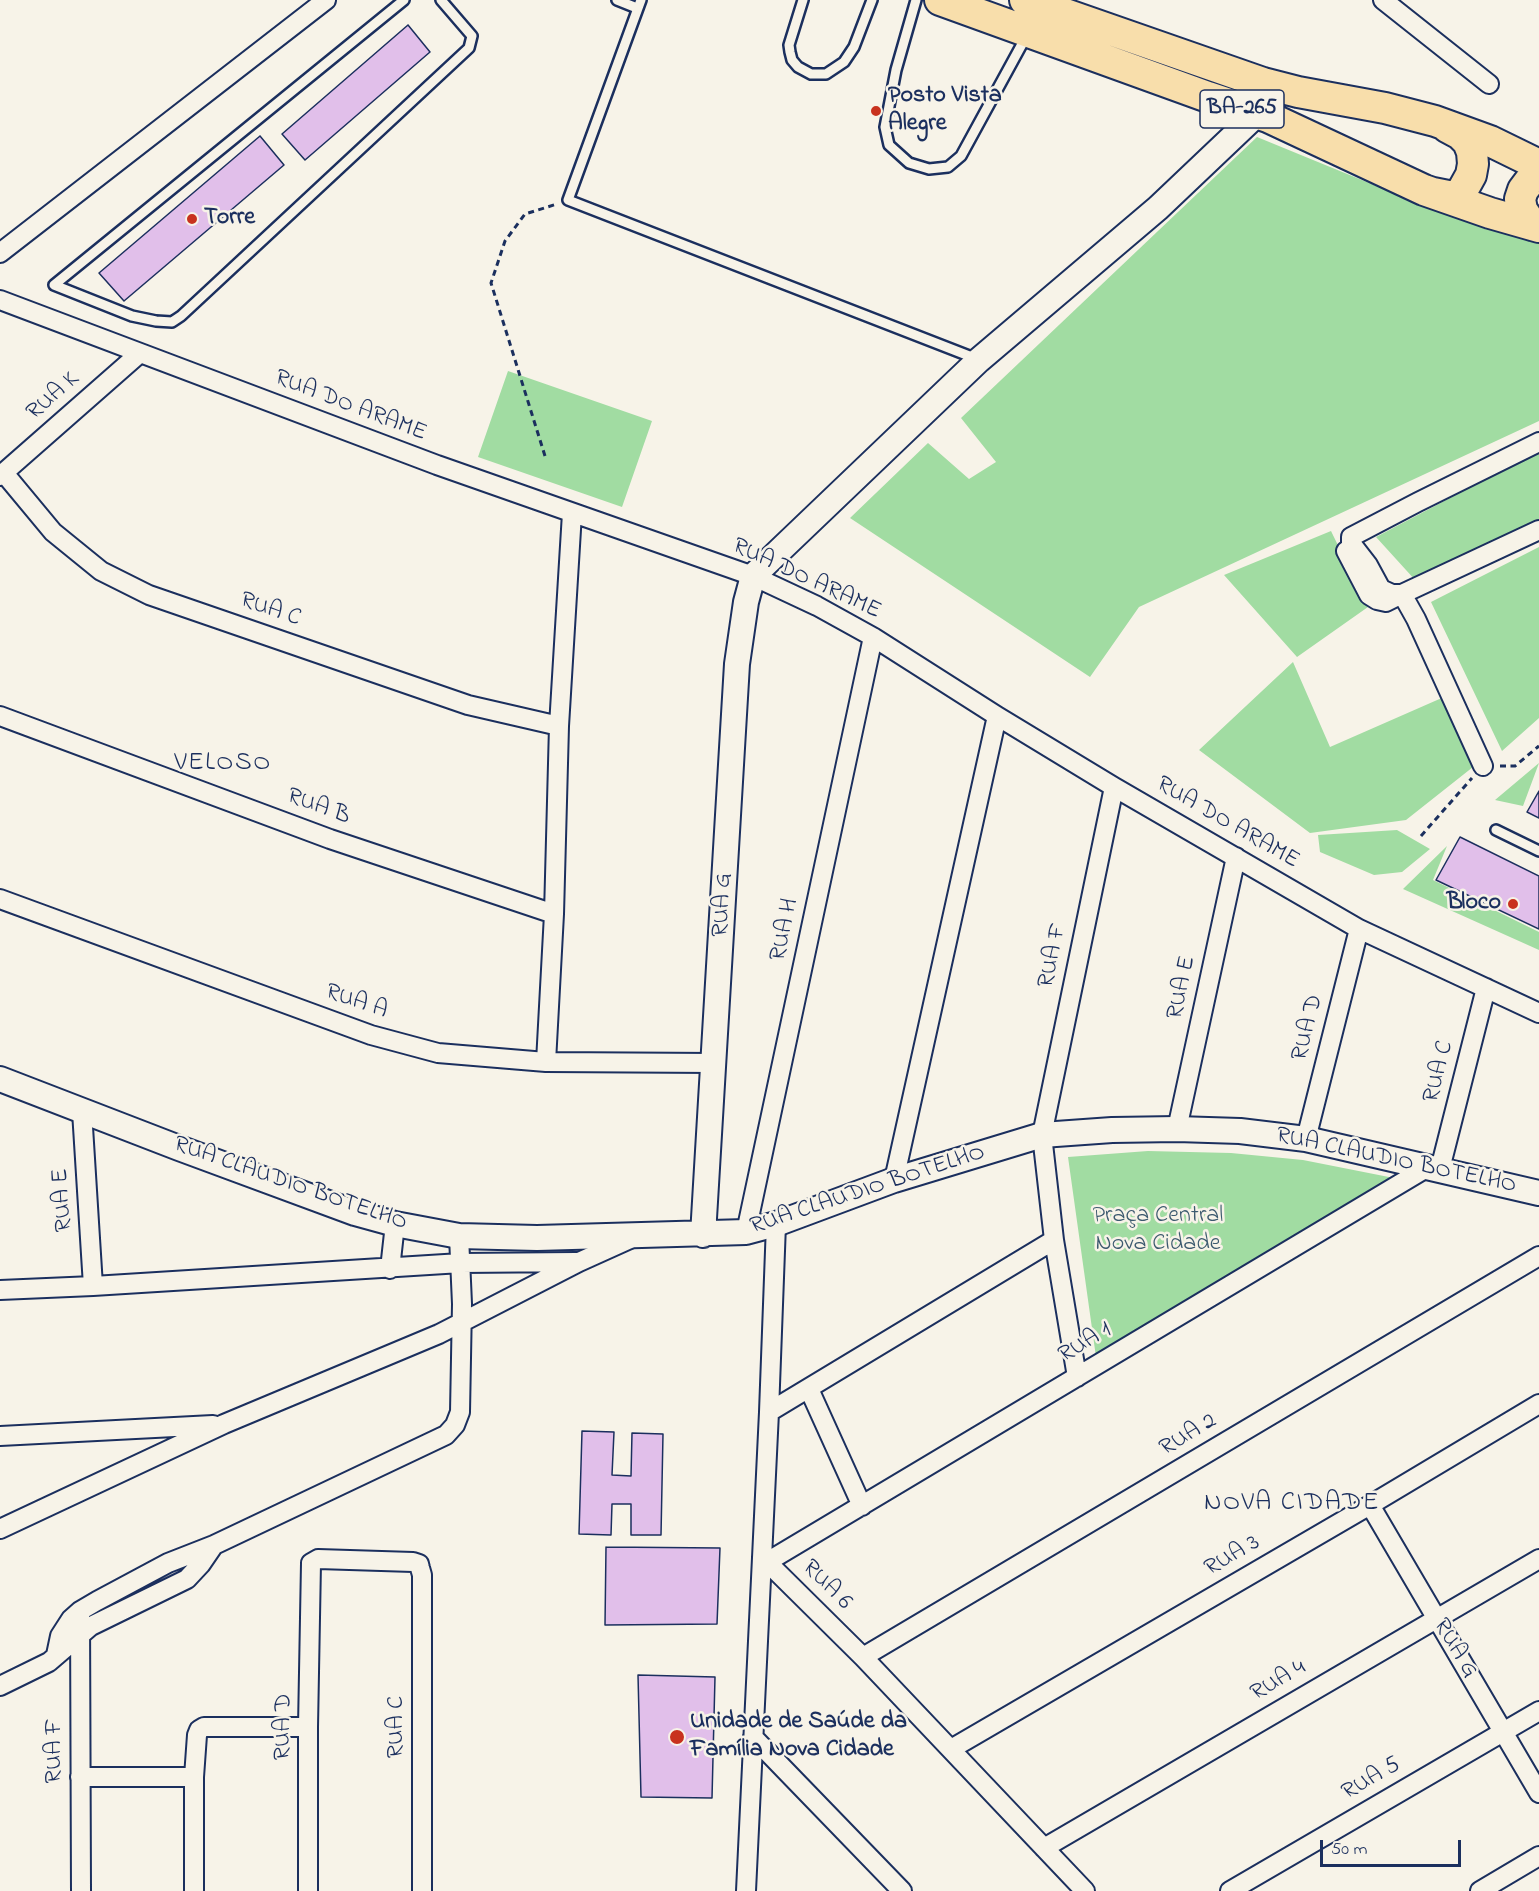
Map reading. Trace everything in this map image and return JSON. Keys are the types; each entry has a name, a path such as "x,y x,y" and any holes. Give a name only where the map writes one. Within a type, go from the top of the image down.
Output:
{"main road":[{"name":"BA-265","path":"940,0 1257,114 1424,190 1535,226"},
{"path":"1025,0 1263,83 1435,121 1490,141 1539,165"},
{"path":"1424,190 1456,196 1467,184 1473,164 1468,141 1460,134 1435,121"},
{"path":"1535,226 1522,210 1520,198 1532,178 1539,175"}],"street":[{"path":"0,253 326,0"},
{"path":"1383,0 1489,84"},
{"path":"753,576 979,360 1158,208 1257,114"},
{"name":"RUA DO ARAME","path":"0,300 437,465 753,576 817,606 873,637 1114,787 1359,929 1539,1013"},
{"name":"RUA K","path":"2,474 140,353"},
{"path":"1539,442 1351,537 1351,543 1381,589 1392,594 1401,594 1539,530"},
{"name":"RUA C","path":"2,474 53,532 101,571 149,594 468,705 559,726"},
{"path":"546,1062 554,914 559,726 572,513"},
{"name":"RUA G","path":"703,1234 715,1064 737,664 746,602 753,576"},
{"path":"1401,594 1416,620 1483,766"},
{"name":"RUA H","path":"746,1232 873,637"},
{"name":"RUA B","path":"0,716 330,839 554,914"},
{"path":"894,1180 998,716"},
{"name":"RUA F","path":"1077,1377 1054,1240 1042,1135 1114,787"},
{"name":"RUA E","path":"1177,1129 1236,857"},
{"name":"RUA A","path":"0,899 371,1035 438,1053 546,1062 715,1064"},
{"name":"RUA D","path":"1306,1139 1359,929"},
{"name":"RUA C","path":"1434,1168 1486,988"},
{"name":"RUA CLAUDIO BOTELHO","path":"0,1079 355,1213 395,1224 459,1236 634,1237 746,1232 776,1224 894,1180 1042,1135 1112,1130 1240,1131 1306,1139 1539,1193"},
{"name":"RUA E","path":"82,1111 93,1286"},
{"name":"RUA 1","path":"765,1559 862,1506 1434,1168"},
{"path":"390,1269 395,1224"},
{"path":"746,1891 753,1737 765,1559 776,1224"},
{"path":"56,1655 60,1636 80,1611 168,1563 214,1545 446,1435 455,1425 460,1412 462,1324 459,1236"},
{"path":"0,1528 224,1424 462,1324 579,1262 634,1237"},
{"path":"769,1412 1054,1240"},
{"name":"RUA 2","path":"863,1657 1539,1256"},
{"path":"0,1290 390,1269 460,1263 579,1262"},
{"path":"809,1389 862,1506"},
{"name":"RUA 3","path":"951,1749 1539,1404"},
{"path":"0,1436 224,1424"},
{"name":"RUA G","path":"1370,1505 1539,1793"},
{"path":"0,1686 38,1668 91,1626 187,1580 214,1545"},
{"name":"RUA D","path":"308,1891 311,1563 318,1559 419,1564"},
{"name":"RUA 6","path":"765,1559 863,1657 1085,1891"},
{"name":"RUA 4","path":"1044,1848 1539,1559"},
{"name":"RUA C","path":"419,1564 422,1575 422,1891"},
{"name":"RUA F","path":"80,1611 81,1891"},
{"name":"RUA 5","path":"1230,1891 1539,1711"},
{"path":"194,1891 194,1777 199,1730 204,1727 308,1727"},
{"path":"753,1737 902,1891"},
{"path":"81,1777 194,1777"},
{"path":"1480,1891 1539,1856"}],"lane":[{"path":"404,0 54,285 132,316 172,322 181,316 469,48 472,36 441,0"},
{"path":"617,0 639,4 568,200 979,360"},
{"path":"803,0 789,45 792,60 798,67 811,74 826,74 844,62 854,47 872,0"},
{"path":"916,0 896,70 885,127 890,145 909,163 929,169 948,167 961,156 1028,33"},
{"path":"1496,830 1539,851"}],"path":[{"path":"545,456 491,283 505,241 525,214 568,200"}],"green space":[{"path":"1257,137 1396,194 1539,240 1539,421 1139,607 1090,677 850,518 928,443 969,479 996,462 961,418"},
{"path":"508,371 652,421 622,507 478,457"},
{"path":"1539,451 1539,520 1416,581 1376,537"},
{"path":"1331,531 1368,607 1297,657 1224,575"},
{"path":"1539,547 1539,718 1502,751 1431,602"},
{"path":"1293,662 1330,747 1444,697 1473,767 1406,820 1310,833 1199,750"},
{"path":"1539,763 1523,806 1495,800"},
{"path":"1397,830 1430,849 1402,872 1374,875 1320,852 1318,835"},
{"path":"1447,846 1433,880 1539,932 1539,950 1403,889"},
{"name":"Praça Central Nova Cidade","path":"1148,1151 1231,1153 1303,1160 1399,1179 1096,1357 1068,1157"}],"building":[{"name":"Torre","path":"408,25 430,52 305,160 282,134"},
{"name":"Torre","path":"260,136 284,165 124,301 99,273"},
{"path":"1539,791 1539,818 1527,812"},
{"name":"Bloco","path":"1460,837 1539,876 1539,929 1436,880"},
{"path":"582,1431 614,1432 612,1475 631,1476 632,1433 663,1434 661,1535 631,1535 631,1504 612,1504 611,1535 579,1534"},
{"path":"606,1547 720,1548 717,1624 605,1625"},
{"name":"Unidade de Saúde da Família Nova Cidade","path":"638,1675 715,1677 712,1798 641,1797"}],"place":[{"name":"Posto Vista Alegre","path":"876,111"},
{"name":"Torre","path":"192,219"},
{"name":"Bloco","path":"1513,904"},
{"name":"Unidade de Saúde da Família Nova Cidade","path":"677,1737"}],"district":[{"name":"VELOSO","path":"223,765"},
{"name":"NOVA CIDADE","path":"1292,1505"}]}
